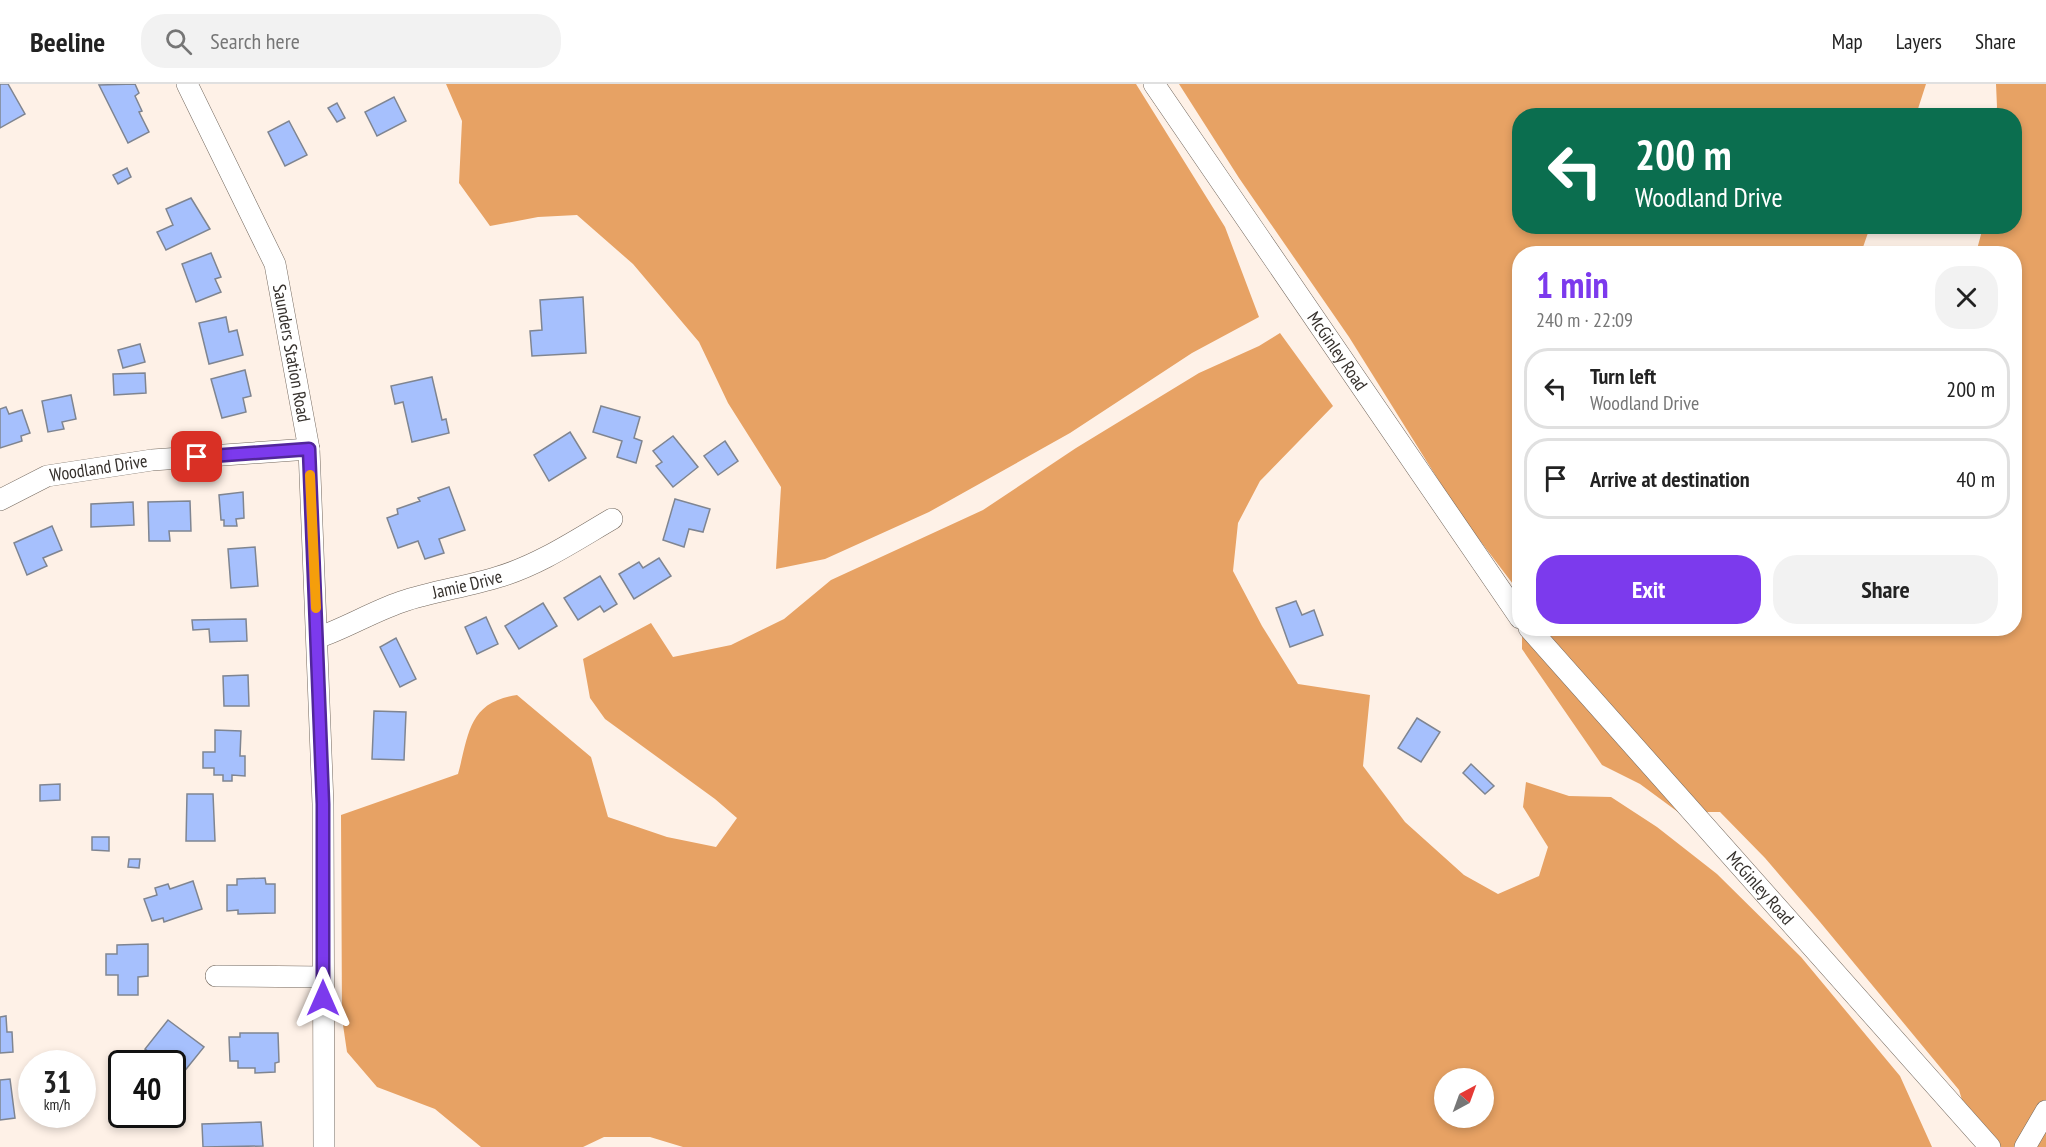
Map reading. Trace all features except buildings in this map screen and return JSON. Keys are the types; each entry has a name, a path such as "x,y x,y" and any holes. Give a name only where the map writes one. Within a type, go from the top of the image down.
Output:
{"street":[{"name":"Saunders Station Road","path":"186,84 274,264 309,449 323,804 324,1147"},
{"name":"McGinley Road","path":"1154,84 1512,606"},
{"name":"Woodland Drive","path":"0,500 46,476 152,460 309,449"},
{"name":"Jamie Drive","path":"317,638 342,630 391,605 424,594 499,577 551,555 612,519"},
{"name":"McGinley Road","path":"1535,636 1990,1147"},
{"path":"216,976 323,977"},
{"path":"2025,1147 2046,1111"}],"shaded area":[{"path":"446,84 1136,84 1225,227 1259,317 1192,353 1070,433 929,512 825,559 776,569 781,487 728,403 699,342 633,264 577,215 538,217 490,226 459,183 462,121"},
{"path":"1179,84 1926,84 1918,108 1512,108 1512,234 1868,234 1863,246 1512,246 1512,583 1459,513 1349,337 1239,178"},
{"path":"1996,84 2046,84 2046,1147 1976,1147 1959,1090 1765,858 1720,812 1678,812 1640,784 1602,765 1522,649 1522,636 2022,636 2022,246 1978,246 1981,234 2022,234 2022,108 1997,107"},
{"path":"1280,333 1333,406 1260,481 1238,523 1233,571 1262,626 1298,684 1370,695 1363,766 1405,822 1464,875 1498,894 1539,876 1548,847 1523,807 1526,782 1569,796 1611,797 1657,827 1717,874 1801,957 1900,1076 1932,1147 683,1147 650,1137 604,1137 583,1147 481,1147 435,1109 377,1087 347,1052 342,1018 341,815 458,774 473,722 489,705 517,695 591,757 608,817 667,837 716,847 737,818 715,799 605,719 590,698 583,659 651,623 673,657 731,645 784,619 831,580 983,510 1076,448 1199,373 1259,346"}],"slow traffic":[{"path":"310,475 316,608"}],"route":[{"path":"197,457 309,449 323,804 323,998"}]}
